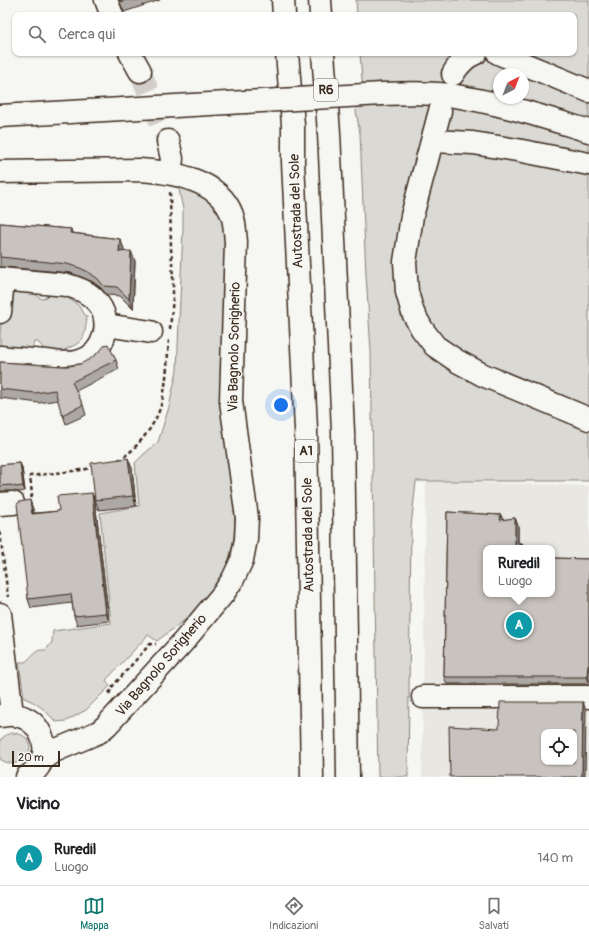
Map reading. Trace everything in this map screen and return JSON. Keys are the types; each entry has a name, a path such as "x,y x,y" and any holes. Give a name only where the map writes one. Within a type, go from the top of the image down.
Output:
{"main road":[{"path":"106,0 111,12"},
{"path":"283,0 284,12"},
{"path":"320,0 321,12"},
{"name":"Autostrada del Sole","path":"287,56 293,125 306,429 312,777"},
{"name":"R6","path":"323,56 329,126 343,431 348,777"},
{"path":"453,74 464,58 469,56"},
{"path":"505,56 589,91"},
{"path":"0,116 406,92 468,98 589,131"},
{"path":"440,111 412,216 405,262 407,292 413,312 422,329 435,346 457,361 483,375 589,420"},
{"path":"168,141 172,159 170,173"},
{"path":"433,141 473,143 589,164"},
{"name":"Via Bagnolo Sorigherio","path":"0,172 140,170 170,173 200,183 211,188 219,195 227,204 232,214 236,242 231,401 247,518 246,540 242,560 233,579 223,594 183,642 108,726 90,737 54,751 42,759"},
{"path":"0,312 2,279 67,285 75,287 90,295 97,301 104,312 106,325 102,343 93,354 82,361 68,363 0,357"},
{"path":"106,325 151,332"},
{"path":"0,614 6,716 23,717 33,723 40,732 51,740 65,746"},
{"path":"423,697 589,697"},
{"path":"27,777 39,766 42,759 44,750 40,732"}],"path":[{"path":"115,461 121,459 135,447 145,435 161,406 165,388 173,298 170,173"},
{"path":"6,504 30,500 32,495 30,476 96,467"},
{"path":"107,698 112,688 150,644 183,642"}],"shaded area":[{"path":"356,0 589,0 589,481 416,481 411,527 408,777 378,777 371,351 360,133 355,106 364,105 360,56 577,56 577,12 357,12"},
{"path":"178,185 211,201 219,210 224,224 235,517 234,537 228,564 218,584 195,612 157,641 148,635 106,680 110,686 86,710 66,721 56,722 49,714 34,702 24,698 19,662 25,662 34,653 46,650 52,642 53,631 111,623 100,513 139,506 135,463 158,442 169,407 177,370 183,229 183,209"},
{"path":"5,282 34,290 37,296 42,299 47,297 49,293 67,290 68,298 77,304 87,317 84,336 75,345 62,351 61,360 43,353 43,348 38,342 34,342 30,356 0,353 0,333"},
{"path":"426,481 589,486 589,777 422,777"},
{"path":"11,733 22,735 28,740 30,746 24,759 17,763 9,763 0,759 0,740"}],"building":[{"path":"0,223 71,229 70,233 120,239 119,252 131,251 129,299 117,287 104,286 90,273 80,268 67,264 0,257"},
{"path":"108,344 116,360 72,382 83,405 62,415 55,390 35,393 0,389 0,362 69,366 80,364 90,359"},
{"path":"128,458 133,496 95,500 91,463"},
{"path":"20,463 23,486 0,486 0,465"},
{"path":"92,493 106,613 74,616 71,594 28,599 17,504 19,502 30,500 32,514 59,511 57,496"},
{"path":"447,512 501,515 500,520 515,518 515,544 522,543 521,545 483,545 483,597 555,597 555,558 589,559 589,665 587,677 444,677"},
{"path":"500,702 583,702 582,777 450,777 449,726 499,729"}],"tunnel":[{"path":"140,71 168,141"}],"place":[{"name":"Ruredil","path":"519,625"}]}
